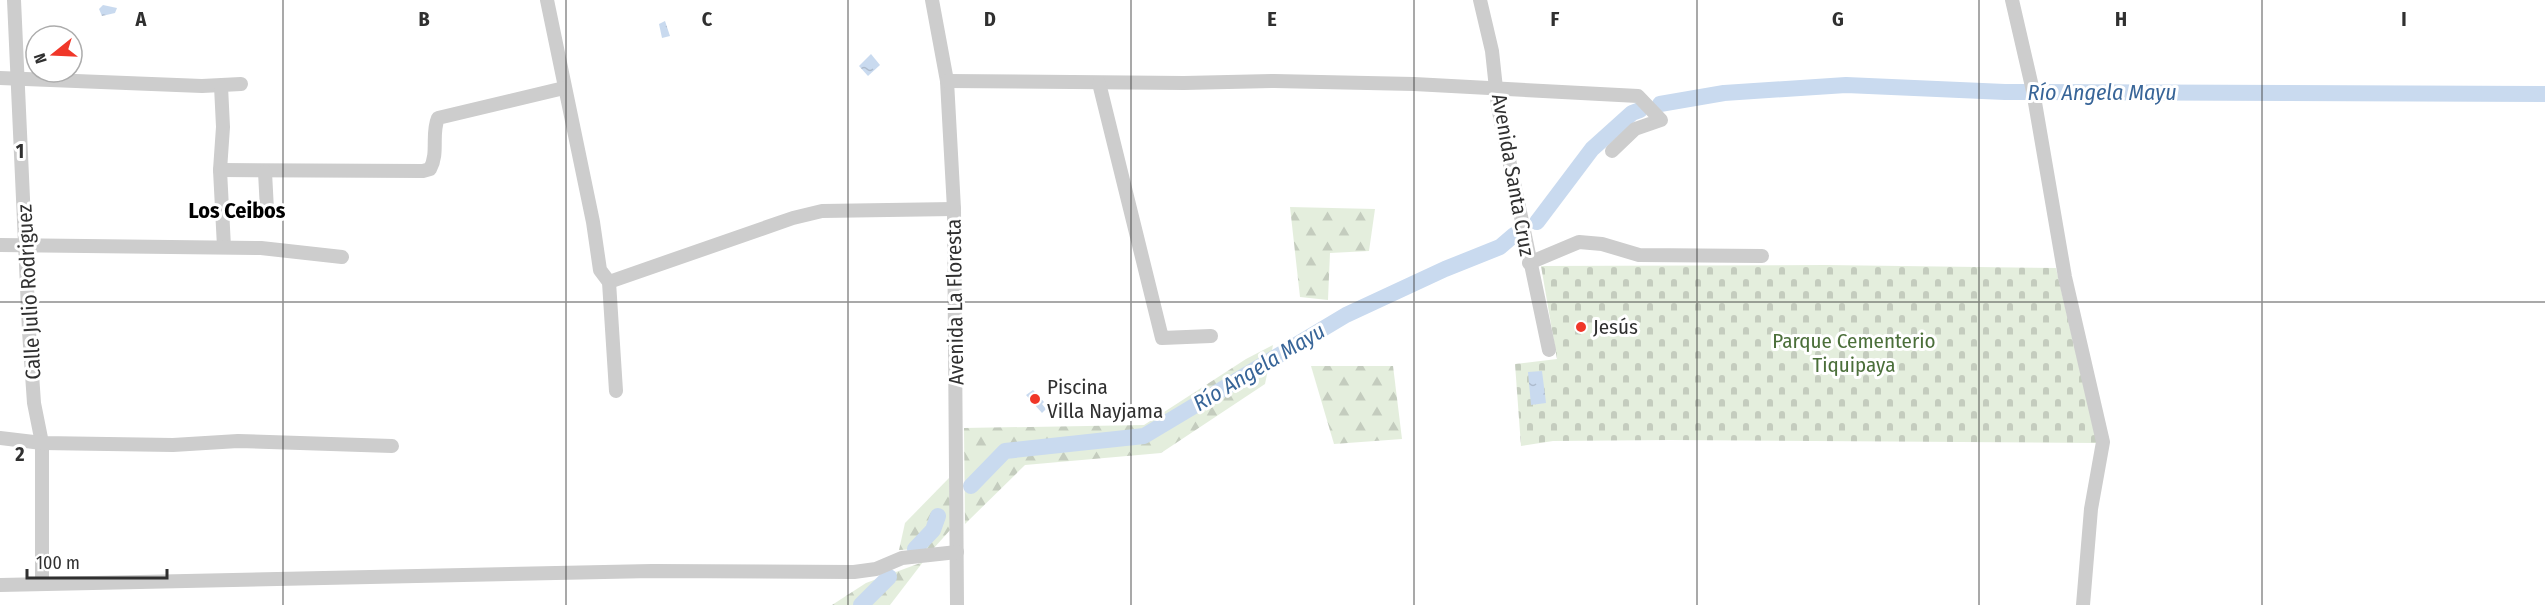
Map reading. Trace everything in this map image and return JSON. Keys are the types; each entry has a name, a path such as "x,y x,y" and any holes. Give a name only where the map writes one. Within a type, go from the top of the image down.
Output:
{"street":[{"name":"Calle Julio Rodriguez","path":"15,0 34,404 42,442 42,584"},
{"path":"547,0 593,222 600,270 609,282 616,391"},
{"name":"Avenida La Floresta","path":"932,0 947,81 954,209 957,605"},
{"name":"Avenida Santa Cruz","path":"1480,0 1497,88 1498,107 1524,222 1529,262 1549,350"},
{"path":"2012,0 2033,91 2065,277 2103,442 2091,509 2083,605"},
{"path":"0,78 221,86 241,84"},
{"path":"947,81 1099,83 1274,81 1497,88 1638,96 1661,120 1635,129 1612,151"},
{"path":"1099,83 1162,338 1211,336"},
{"path":"221,86 223,127 220,170 224,248"},
{"path":"220,170 423,171 430,169 434,162 435,125 438,118 564,88"},
{"path":"265,172 267,210"},
{"path":"609,282 793,218 822,211 954,209"},
{"path":"1529,262 1579,242 1602,244 1639,255 1762,256"},
{"path":"0,245 261,248 342,257"},
{"path":"0,438 42,442 173,445 238,441 392,446"},
{"path":"0,585 652,571 854,572 876,569 902,558 957,552"}],"green space":[{"path":"1290,207 1375,209 1369,251 1330,253 1328,300 1300,297"},
{"name":"Parque Cementerio Tiquipaya","path":"1825,265 2056,268 2097,443 1670,440 1553,441 1521,446 1515,364 1557,359 1541,266"},
{"path":"1273,345 1265,384 1161,453 1025,465 965,524 964,428 1144,425 1246,359"},
{"path":"1311,366 1393,366 1402,439 1334,444"},
{"path":"949,478 951,529 934,548 899,550 905,523"},
{"path":"923,562 890,605 832,605 866,583"}],"water":[{"path":"103,5 117,8 115,13 102,16 99,9"},
{"path":"665,21 670,36 662,38 659,24"},
{"path":"871,54 880,65 868,76 859,66"},
{"path":"1542,371 1546,403 1531,405 1528,372"},
{"name":"Piscina Villa Nayjama","path":"1033,390 1044,402 1042,404 1046,409 1042,413 1026,395"}],"waterway":[{"name":"Río Angela Mayu","path":"1660,104 1724,93 1846,85 2005,92 2545,94"},
{"name":"Río Angela Mayu","path":"1537,222 1592,149 1632,113 1640,110"},
{"name":"Río Angela Mayu","path":"971,486 1005,451 1144,436 1346,315 1445,269 1500,247 1514,235"},
{"name":"Río Angela Mayu","path":"915,549 933,530 938,516"},
{"name":"Río Angela Mayu","path":"861,605 889,577"}],"place":[{"name":"Jesús","path":"1581,327"},
{"name":"Piscina Villa Nayjama","path":"1035,399"}],"district":[{"name":"Los Ceibos","path":"237,210"}]}
